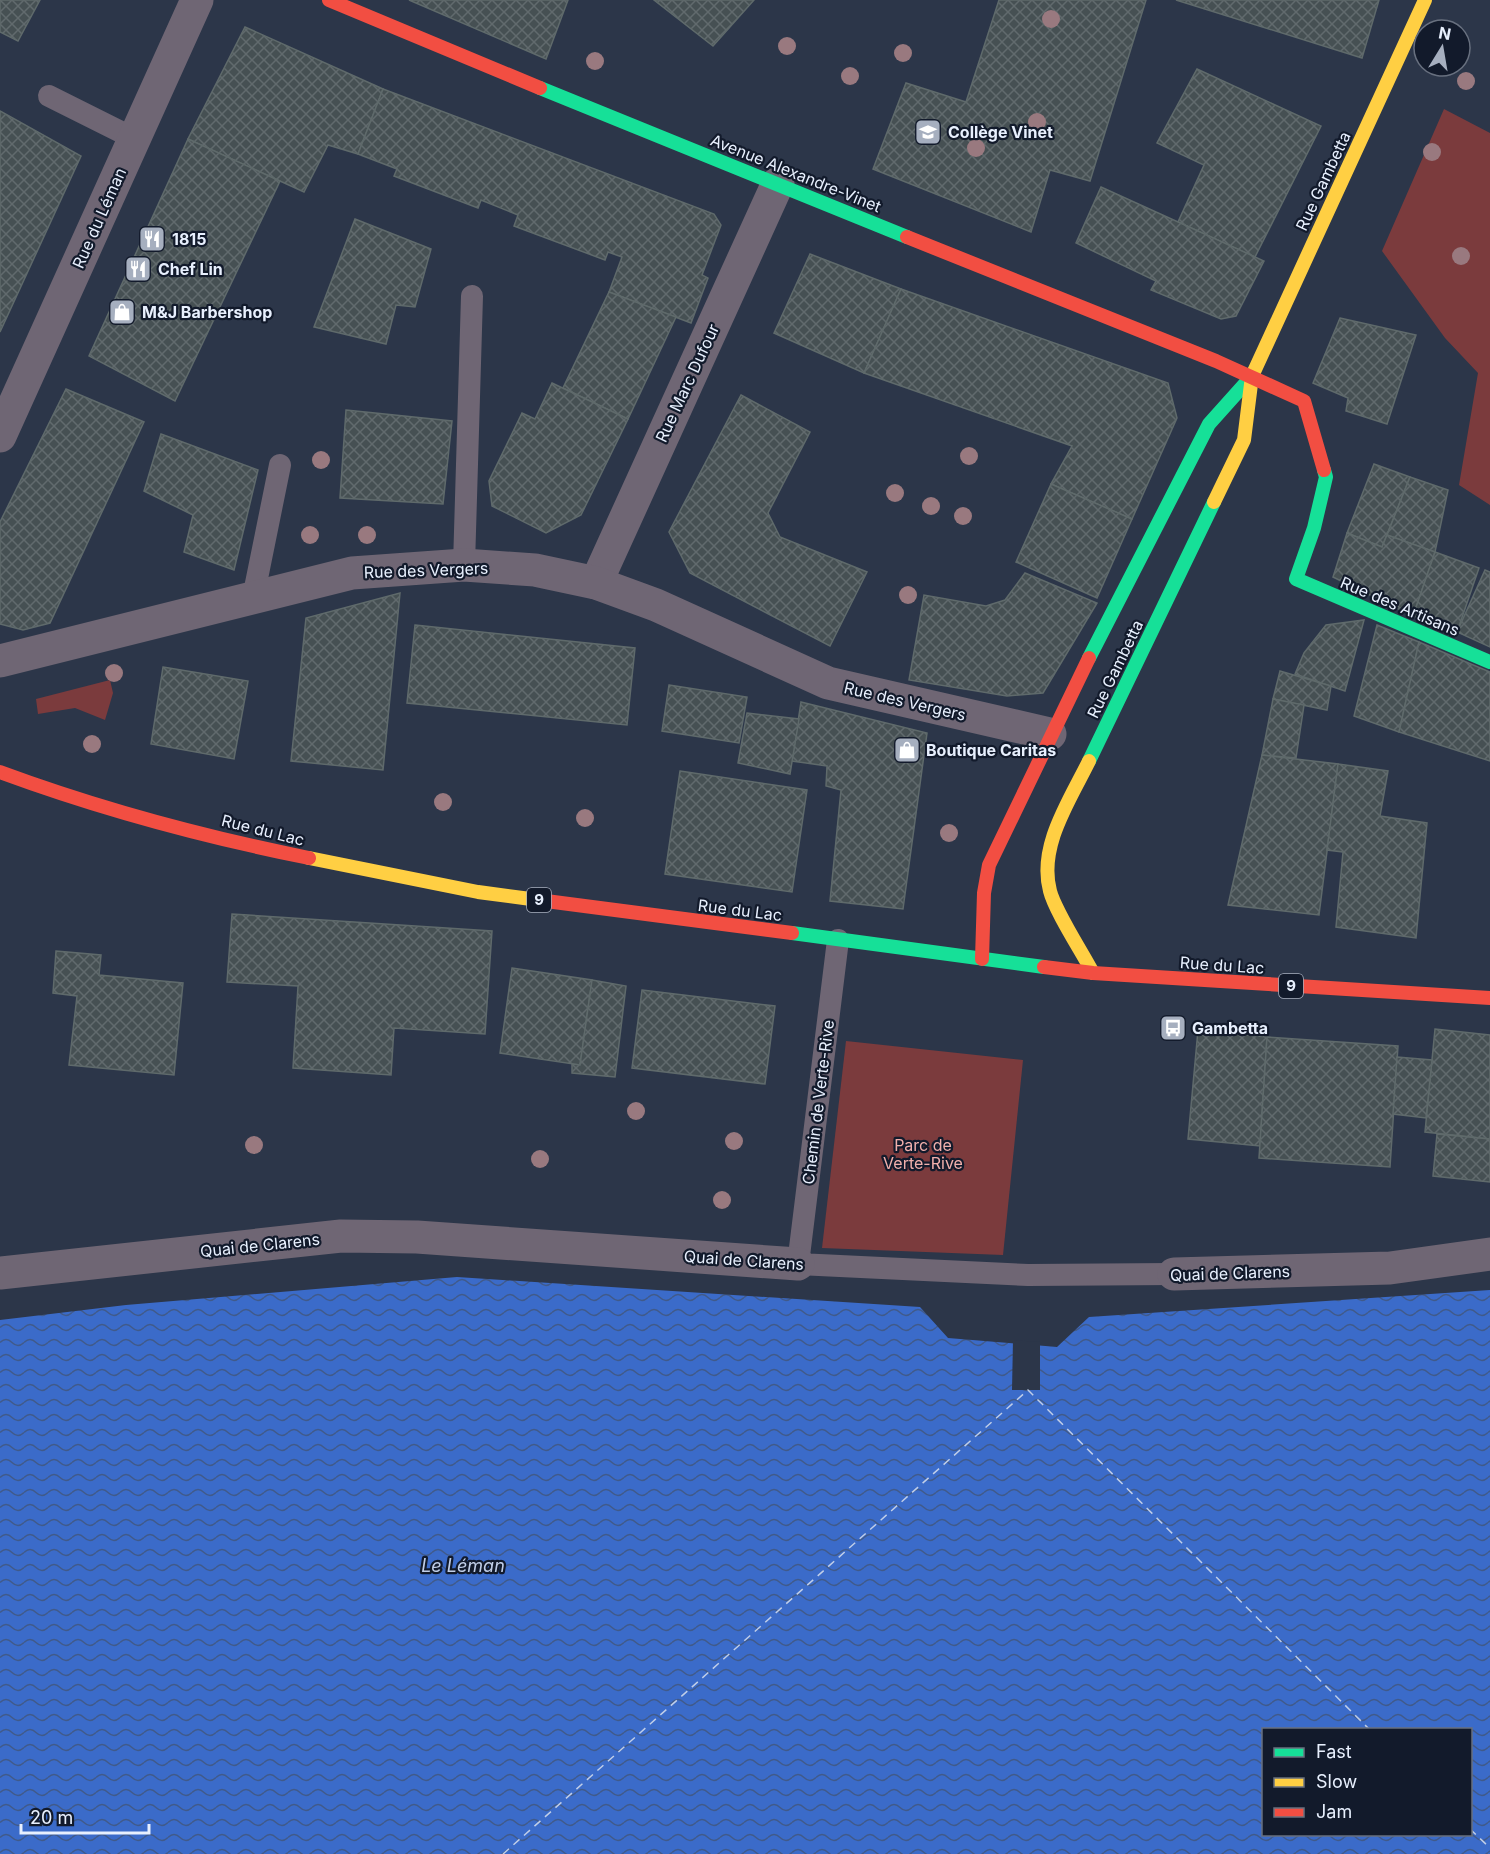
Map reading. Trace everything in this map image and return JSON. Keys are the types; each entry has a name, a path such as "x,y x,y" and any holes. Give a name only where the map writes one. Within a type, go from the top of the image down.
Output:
{"main road":[{"name":"Avenue Alexandre-Vinet","path":"329,0 1252,376 1304,401 1326,477 1314,528 1296,579"},
{"name":"Rue Gambetta","path":"982,959 984,893 989,866 1050,734 1209,424 1252,376 1425,0"},
{"name":"Rue Gambetta","path":"1093,973 1050,892 1047,862 1054,833 1244,440 1252,376"},
{"name":"Rue des Artisans","path":"1296,579 1490,663"},
{"name":"Rue du Lac","path":"0,772 51,791 144,818 288,854 478,892 1093,973 1490,998"}],"street":[{"name":"Rue du Léman","path":"0,436 8,397 135,139 197,0"},
{"name":"Rue Marc Dufour","path":"596,583 778,183"},
{"name":"Rue des Vergers","path":"0,661 352,573 464,565 535,570 596,583 656,605 828,683 1050,734"},
{"name":"Quai de Clarens","path":"0,1273 341,1236 417,1237 798,1264"},
{"name":"Quai de Clarens","path":"1174,1274 1390,1268 1490,1254"}],"lane":[{"path":"49,96 135,139"},
{"path":"464,565 472,296"},
{"path":"253,598 280,465"},
{"name":"Chemin de Verte-Rive","path":"798,1264 838,940"},
{"name":"Quai de Clarens","path":"798,1264 1017,1275 1174,1274"}],"green space":[{"path":"1444,109 1490,133 1490,505 1459,485 1478,373 1445,338 1382,251"},
{"path":"110,680 113,693 105,720 75,708 38,714 36,699"},
{"name":"Parc de Verte-Rive","path":"846,1041 1023,1060 1003,1255 822,1248"}],"water":[{"name":"Le Léman","path":"457,1277 920,1307 948,1338 1057,1347 1089,1317 1490,1290 1490,1854 0,1854 0,1320 126,1305"}],"pier":[{"path":"1013,1340 1040,1342 1040,1390 1012,1390"}],"building":[{"path":"0,0 40,0 18,41 0,32"},
{"path":"409,0 568,0 546,59"},
{"path":"654,0 754,0 713,46"},
{"path":"999,0 1146,0 1090,181 1050,170 1031,232 873,169 906,83 966,102"},
{"path":"1176,0 1379,0 1362,58"},
{"path":"245,27 383,89 358,154 328,145 304,192 188,139"},
{"path":"1197,69 1321,126 1255,257 1178,222 1204,165 1157,143"},
{"path":"383,89 714,214 721,225 702,275 708,278 691,323 609,292 622,257 608,252 605,260 514,226 518,215 481,200 478,208 394,176 397,169 358,154"},
{"path":"0,111 81,156 0,332"},
{"path":"188,139 280,181 175,401 89,356"},
{"path":"1101,187 1264,261 1236,316 1221,319 1151,290 1156,281 1076,243"},
{"path":"355,219 431,249 415,307 396,305 386,344 314,327"},
{"path":"810,254 901,289 864,373 774,333"},
{"path":"901,289 1168,383 1177,418 1132,519 1051,484 1072,446 864,373"},
{"path":"609,292 676,317 628,419 563,388"},
{"path":"1340,318 1416,335 1387,424 1346,411 1348,398 1313,383"},
{"path":"552,383 628,419 581,515 546,533 492,506 489,481 522,413 535,419"},
{"path":"66,389 144,422 50,623 23,630 0,624 0,522"},
{"path":"741,395 810,432 768,513 780,537 867,572 830,646 690,573 669,532"},
{"path":"346,410 452,421 443,504 340,498"},
{"path":"161,434 258,470 234,570 184,552 193,515 144,491"},
{"path":"1374,464 1410,477 1382,547 1347,533"},
{"path":"1410,477 1448,490 1435,552 1387,535"},
{"path":"1051,484 1132,519 1097,598 1016,562"},
{"path":"1347,533 1382,547 1387,535 1435,552 1413,616 1333,577"},
{"path":"1435,552 1479,568 1457,632 1413,616"},
{"path":"1485,570 1490,572 1490,647 1457,632"},
{"path":"1025,573 1097,603 1043,693 1007,696 909,680 924,595 986,606 1005,600"},
{"path":"400,593 383,770 291,761 306,618"},
{"path":"1364,620 1345,691 1295,674 1304,653 1326,625"},
{"path":"415,625 635,648 627,725 407,703"},
{"path":"1377,625 1419,642 1399,732 1354,716"},
{"path":"1419,642 1490,672 1490,761 1399,732"},
{"path":"163,667 248,681 234,759 151,744"},
{"path":"1280,671 1331,686 1327,710 1273,699"},
{"path":"669,685 747,697 739,743 662,731"},
{"path":"1273,699 1304,705 1296,758 1262,755"},
{"path":"801,702 927,733 903,909 830,901 841,790 826,786 827,766 792,761"},
{"path":"747,713 799,719 790,774 738,763"},
{"path":"1262,755 1338,764 1319,915 1228,905"},
{"path":"1338,764 1388,771 1380,816 1427,823 1416,938 1336,927 1343,852 1327,850"},
{"path":"680,771 807,790 792,892 665,874"},
{"path":"232,914 492,931 485,1034 394,1028 391,1075 293,1068 298,986 227,982"},
{"path":"56,951 101,955 99,975 183,983 174,1075 69,1065 77,996 53,993"},
{"path":"512,968 592,980 580,1065 500,1053"},
{"path":"592,980 626,986 615,1077 572,1073 572,1064 580,1065"},
{"path":"642,990 775,1006 765,1084 632,1068"},
{"path":"1435,1029 1490,1035 1490,1139 1425,1132"},
{"path":"1198,1030 1267,1037 1260,1146 1188,1139"},
{"path":"1267,1037 1398,1046 1390,1167 1259,1158"},
{"path":"1397,1057 1432,1060 1426,1118 1393,1114"},
{"path":"1437,1134 1490,1139 1490,1182 1433,1176"}],"ferry route":[{"path":"503,1854 1028,1390 1368,1728"},
{"path":"1472,1831 1490,1848"}],"traffic: fast":[{"path":"540,88 907,237"},
{"path":"1089,658 1209,424 1252,376"},
{"path":"1324,470 1326,477 1314,528 1296,579 1490,662"},
{"path":"1089,761 1214,502"},
{"path":"792,933 1044,967"}],"traffic: slow":[{"path":"1252,376 1425,0"},
{"path":"1214,502 1244,440 1252,376"},
{"path":"1089,761 1065,807 1052,840 1047,874 1057,909 1093,973"},
{"path":"309,858 478,892 546,901"}],"traffic: jam":[{"path":"329,0 540,88"},
{"path":"907,237 1216,361 1304,401 1324,470"},
{"path":"982,959 984,893 989,865 1089,658"},
{"path":"0,772 153,821 309,858"},
{"path":"546,901 792,933"},
{"path":"1044,967 1093,973 1490,998"}],"place":[{"name":"Collège Vinet","path":"928,132"},
{"name":"1815","path":"152,239"},
{"name":"Chef Lin","path":"138,269"},
{"name":"M&J Barbershop","path":"122,312"},
{"name":"Boutique Caritas","path":"907,750"},
{"name":"Gambetta","path":"1173,1028"}]}
